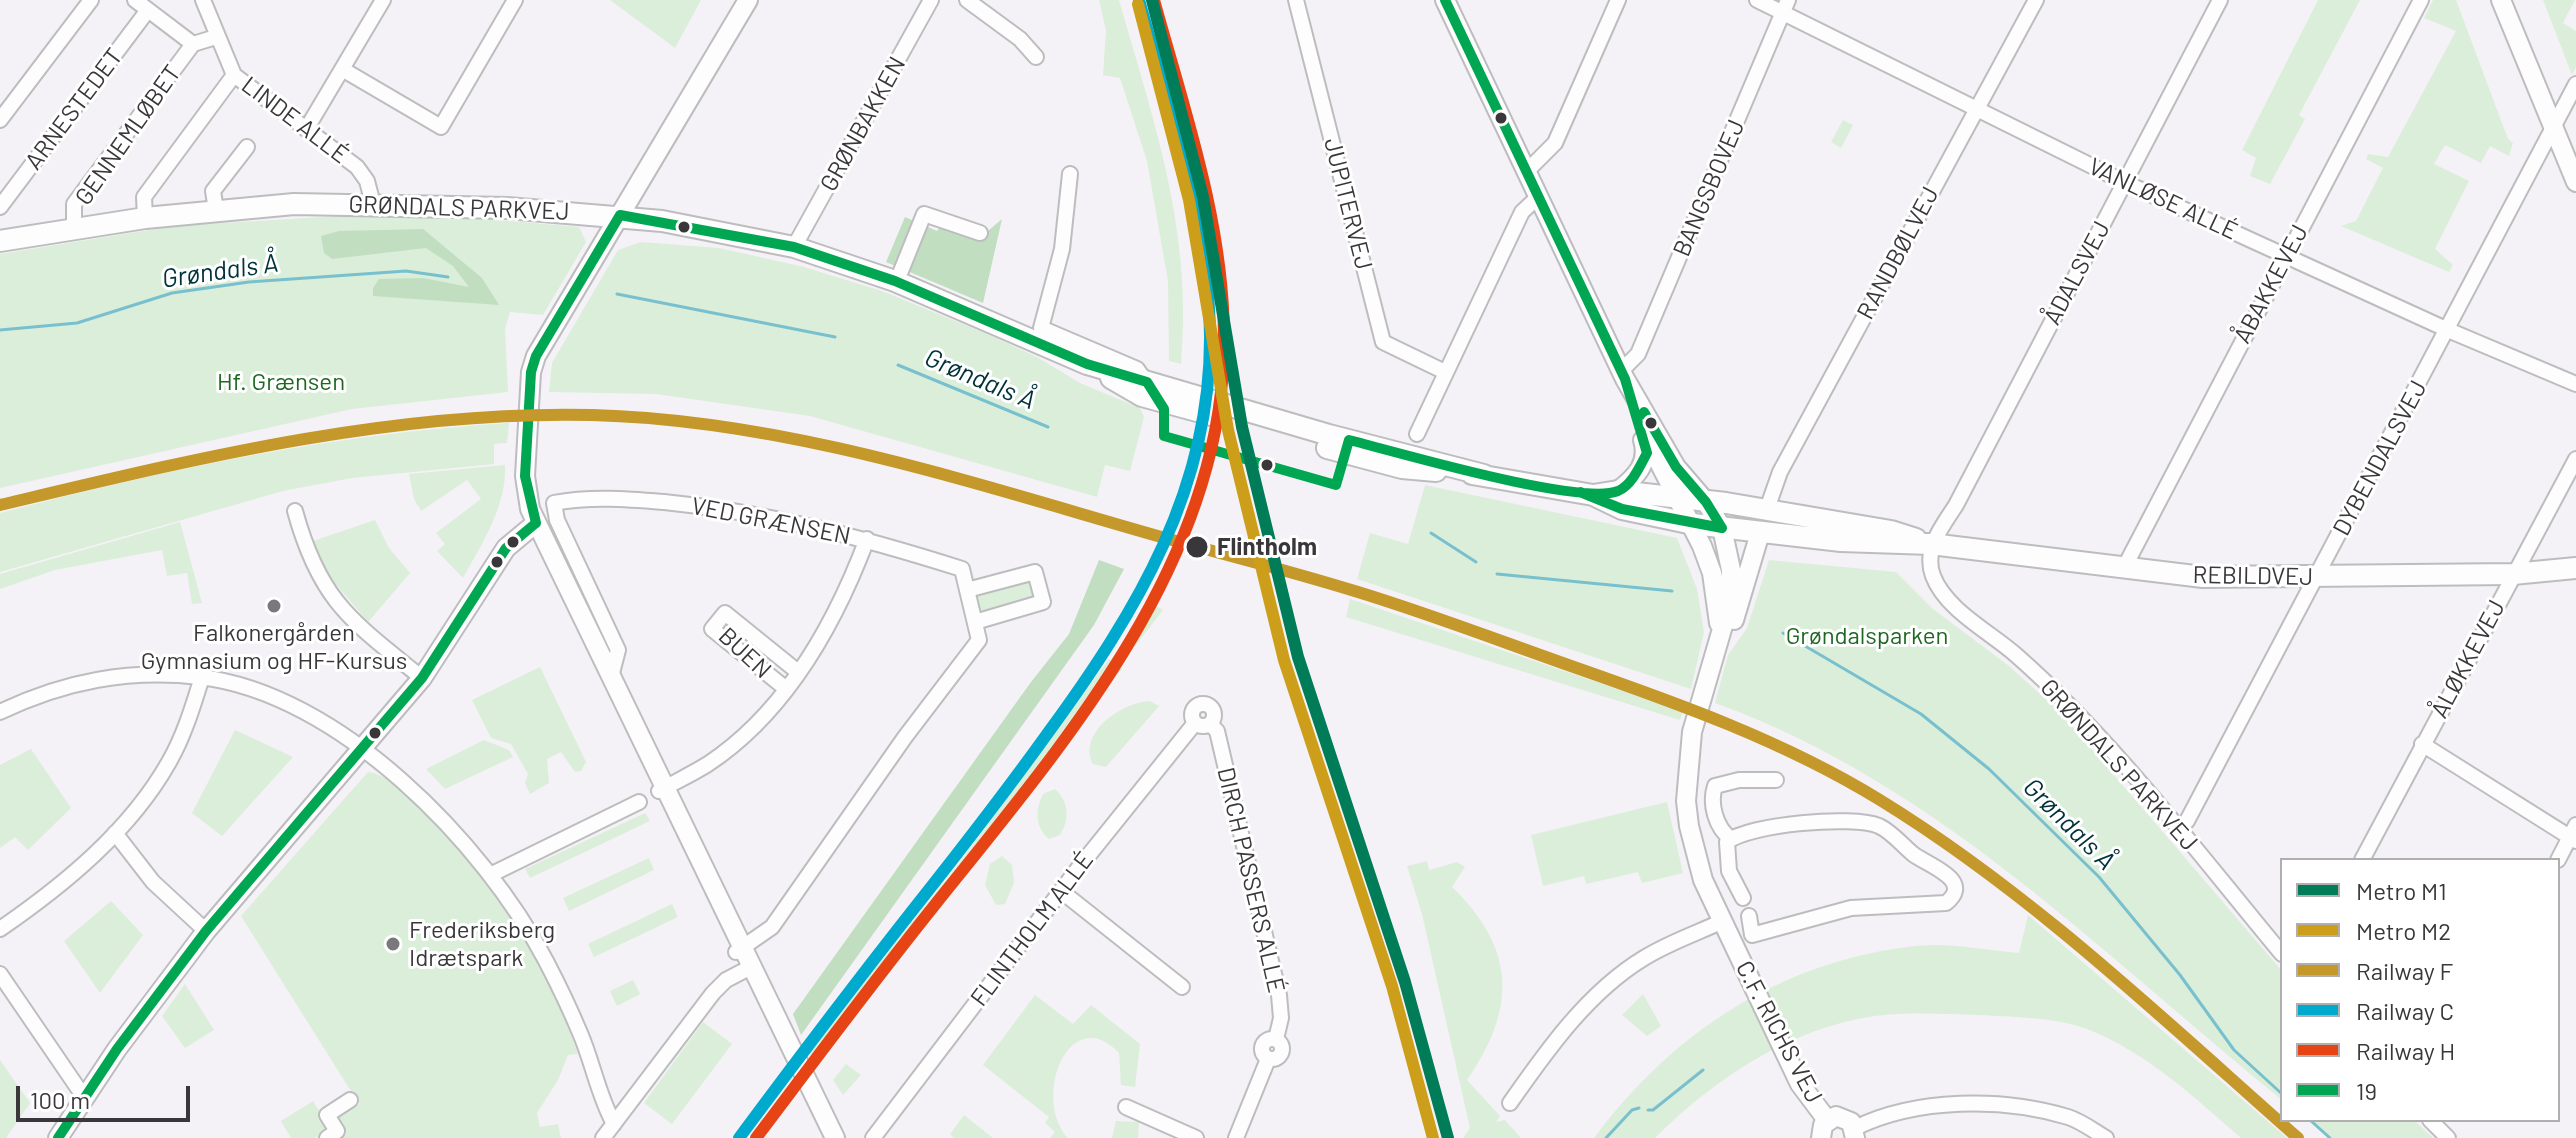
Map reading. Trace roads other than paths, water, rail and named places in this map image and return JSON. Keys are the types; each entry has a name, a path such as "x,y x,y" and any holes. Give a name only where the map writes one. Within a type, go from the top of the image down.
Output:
{"main road":[{"name":"GRØNDALS PARKVEJ","path":"0,241 216,210 373,204 620,215 794,247 895,281 1087,364 1347,446"},
{"name":"GRØNDALS PARKVEJ","path":"1087,364 1142,396 1347,446 1593,495 1622,509 1693,524 1760,533 1889,545 1931,544"},
{"name":"GRØNDALS PARKVEJ","path":"1593,495 1618,491 1767,509 1891,531 1931,544"},
{"path":"1760,533 1767,509"},
{"name":"REBILDVEJ","path":"1931,544 2203,577 2513,574 2576,568"}],"street":[{"path":"0,120 91,0"},
{"path":"135,0 193,44 216,37"},
{"name":"LINDE ALLÉ","path":"203,0 234,75 357,167 367,181 373,204"},
{"path":"307,128 383,0"},
{"path":"342,69 441,127 515,0"},
{"path":"748,0 542,346 531,372 528,498 544,554 608,675 740,950 822,1138"},
{"name":"GRØNBAKKEN","path":"794,247 931,0"},
{"path":"967,0 1020,39 1036,57"},
{"name":"JUPITERVEJ","path":"1296,0 1383,342 1445,372"},
{"path":"1445,0 1623,375 1647,453 1640,470 1618,491"},
{"path":"1527,171 1547,154 1618,0"},
{"name":"VANLØSE ALLÉ","path":"1757,0 1786,8 1976,111 2126,183 2448,330 2576,384"},
{"name":"RANDBØLVEJ","path":"1767,509 1780,472 2036,0"},
{"name":"ÅDALSVEJ","path":"1931,544 1956,505 2220,0"},
{"name":"ÅBAKKEVEJ","path":"2124,568 2421,0"},
{"path":"2501,0 2576,182"},
{"name":"BANGSBOVEJ","path":"1623,375 1638,354 1786,8"},
{"name":"ARNESTEDET","path":"0,207 148,10"},
{"name":"GENNEMLØBET","path":"74,229 74,204 193,44"},
{"path":"145,218 144,197 234,75"},
{"name":"DYBENDALSVEJ","path":"2178,829 2187,821 2315,577 2350,517 2576,84"},
{"path":"216,210 213,191 247,147"},
{"name":"GRØNDALS PARKVEJ","path":"1070,174 1062,249 1041,328 1137,369 1147,382"},
{"path":"1417,434 1522,212 1539,196"},
{"path":"901,271 924,214 980,233"},
{"name":"C.F. RICHS VEJ","path":"1623,375 1676,467 1706,502 1722,528 1731,570 1729,605 1692,732 1686,801 1703,880 1800,1084 1827,1120"},
{"name":"C.F. RICHS VEJ","path":"1639,422 1675,500 1693,524 1712,573 1720,638"},
{"name":"ÅLØKKEVEJ","path":"2363,858 2576,459"},
{"name":"VED GRÆNSEN","path":"608,675 618,650 557,520 554,503 577,498 683,504 800,523 867,539 962,569 979,640 905,737 772,927 740,950"},
{"path":"295,511 306,551 330,596 345,613 422,678"},
{"path":"58,1138 84,1097 206,931 422,678 506,548 536,523"},
{"name":"C.F. RICHS VEJ","path":"1720,638 1738,615 1760,533"},
{"name":"BUEN","path":"663,789 709,763 748,729 785,688 837,609 867,539"},
{"name":"GRØNDALS PARKVEJ","path":"1931,544 1932,573 1943,592 2061,697 2178,829 2280,952"},
{"path":"967,590 1035,572 1043,602 975,622"},
{"name":"BUEN","path":"785,688 712,629 725,613 798,672"},
{"path":"0,712 39,694 93,678 152,674 202,677 242,687 280,702 364,749 432,808 490,875 546,961 581,1034 614,1124"},
{"path":"0,929 70,876 115,833 168,763 186,727 202,677"},
{"name":"FLINTHOLM ALLÉ","path":"873,1138 1061,891 1203,724"},
{"name":"DIRCH PASSERS ALLÉ","path":"1203,724 1217,731 1279,995 1281,1018 1276,1039 1282,1052 1277,1058 1268,1059 1236,1138"},
{"path":"2422,744 2574,834 2559,858"},
{"path":"1743,898 1726,859 1726,845 1731,839 1717,822 1712,796 1715,786 1739,780 1776,780"},
{"path":"490,875 639,802"},
{"name":"C.F. RICHS VEJ","path":"1731,839 1750,829 1780,825 1869,823 1881,827 1912,853 1949,874 1955,886 1953,896 1946,903 1851,908 1733,942"},
{"path":"115,833 153,882 206,931"},
{"path":"1061,891 1182,987"},
{"name":"C.F. RICHS VEJ","path":"1749,916 1752,935"},
{"path":"1510,1103 1557,1037 1619,977 1644,958 1723,921"},
{"path":"603,1138 713,993 748,968"},
{"path":"748,968 835,1138"},
{"path":"0,974 84,1097"},
{"path":"327,1138 337,1131 327,1115 350,1100"},
{"path":"1821,1138 1827,1120 1843,1117 1855,1133 1884,1114 1962,1104 2025,1107 2071,1117 2106,1138"},
{"path":"1126,1107 1196,1138"},
{"path":"2432,1122 2448,1138"}],"waterway":[{"name":"Grøndals Å","path":"0,330 77,323 172,293 249,282 406,271 448,277"},
{"name":"Grøndals Å","path":"617,294 835,337"},
{"name":"Grøndals Å","path":"898,365 1048,427"},
{"name":"Grøndals Å","path":"1431,533 1476,562"},
{"name":"Grøndals Å","path":"1497,574 1672,591"},
{"name":"Grøndals Å","path":"1783,633 1921,714 1989,769 2099,877 2180,975 2234,1050 2280,1092"},
{"path":"1648,1110 1653,1110 1703,1070"},
{"path":"1606,1138 1632,1110 1639,1108"},
{"name":"Grøndals Å","path":"2312,1122 2330,1138"}],"metro line":[{"name":"M1","path":"1152,0 1203,197 1242,427 1298,657 1405,982 1448,1138"},
{"name":"M2","path":"1138,4 1189,200 1228,430 1284,660 1392,986 1433,1138"}],"rail line":[{"name":"C","path":"739,1138 1001,797 1082,685 1139,593 1183,496 1198,445 1207,392 1210,336 1208,293 1195,208 1139,0"},
{"name":"H","path":"756,1138 1084,712 1129,643 1168,571 1198,496 1218,417 1224,335 1222,292 1217,249 1200,165 1154,0"},
{"name":"F","path":"0,505 293,441 442,420 517,416 592,415 738,429 882,458 953,477 1385,600 1690,709 1806,759 1880,800 1991,876 2096,960 2298,1138"}],"place":[{"name":"Flintholm","path":"1197,547"},
{"name":"Falkonergården Gymnasium og HF-Kursus","path":"274,606"},
{"name":"Frederiksberg Idrætspark","path":"393,944"}],"park label":[{"name":"Hf. Grænsen","path":"281,382"},
{"name":"Grøndalsparken","path":"1867,636"}]}
